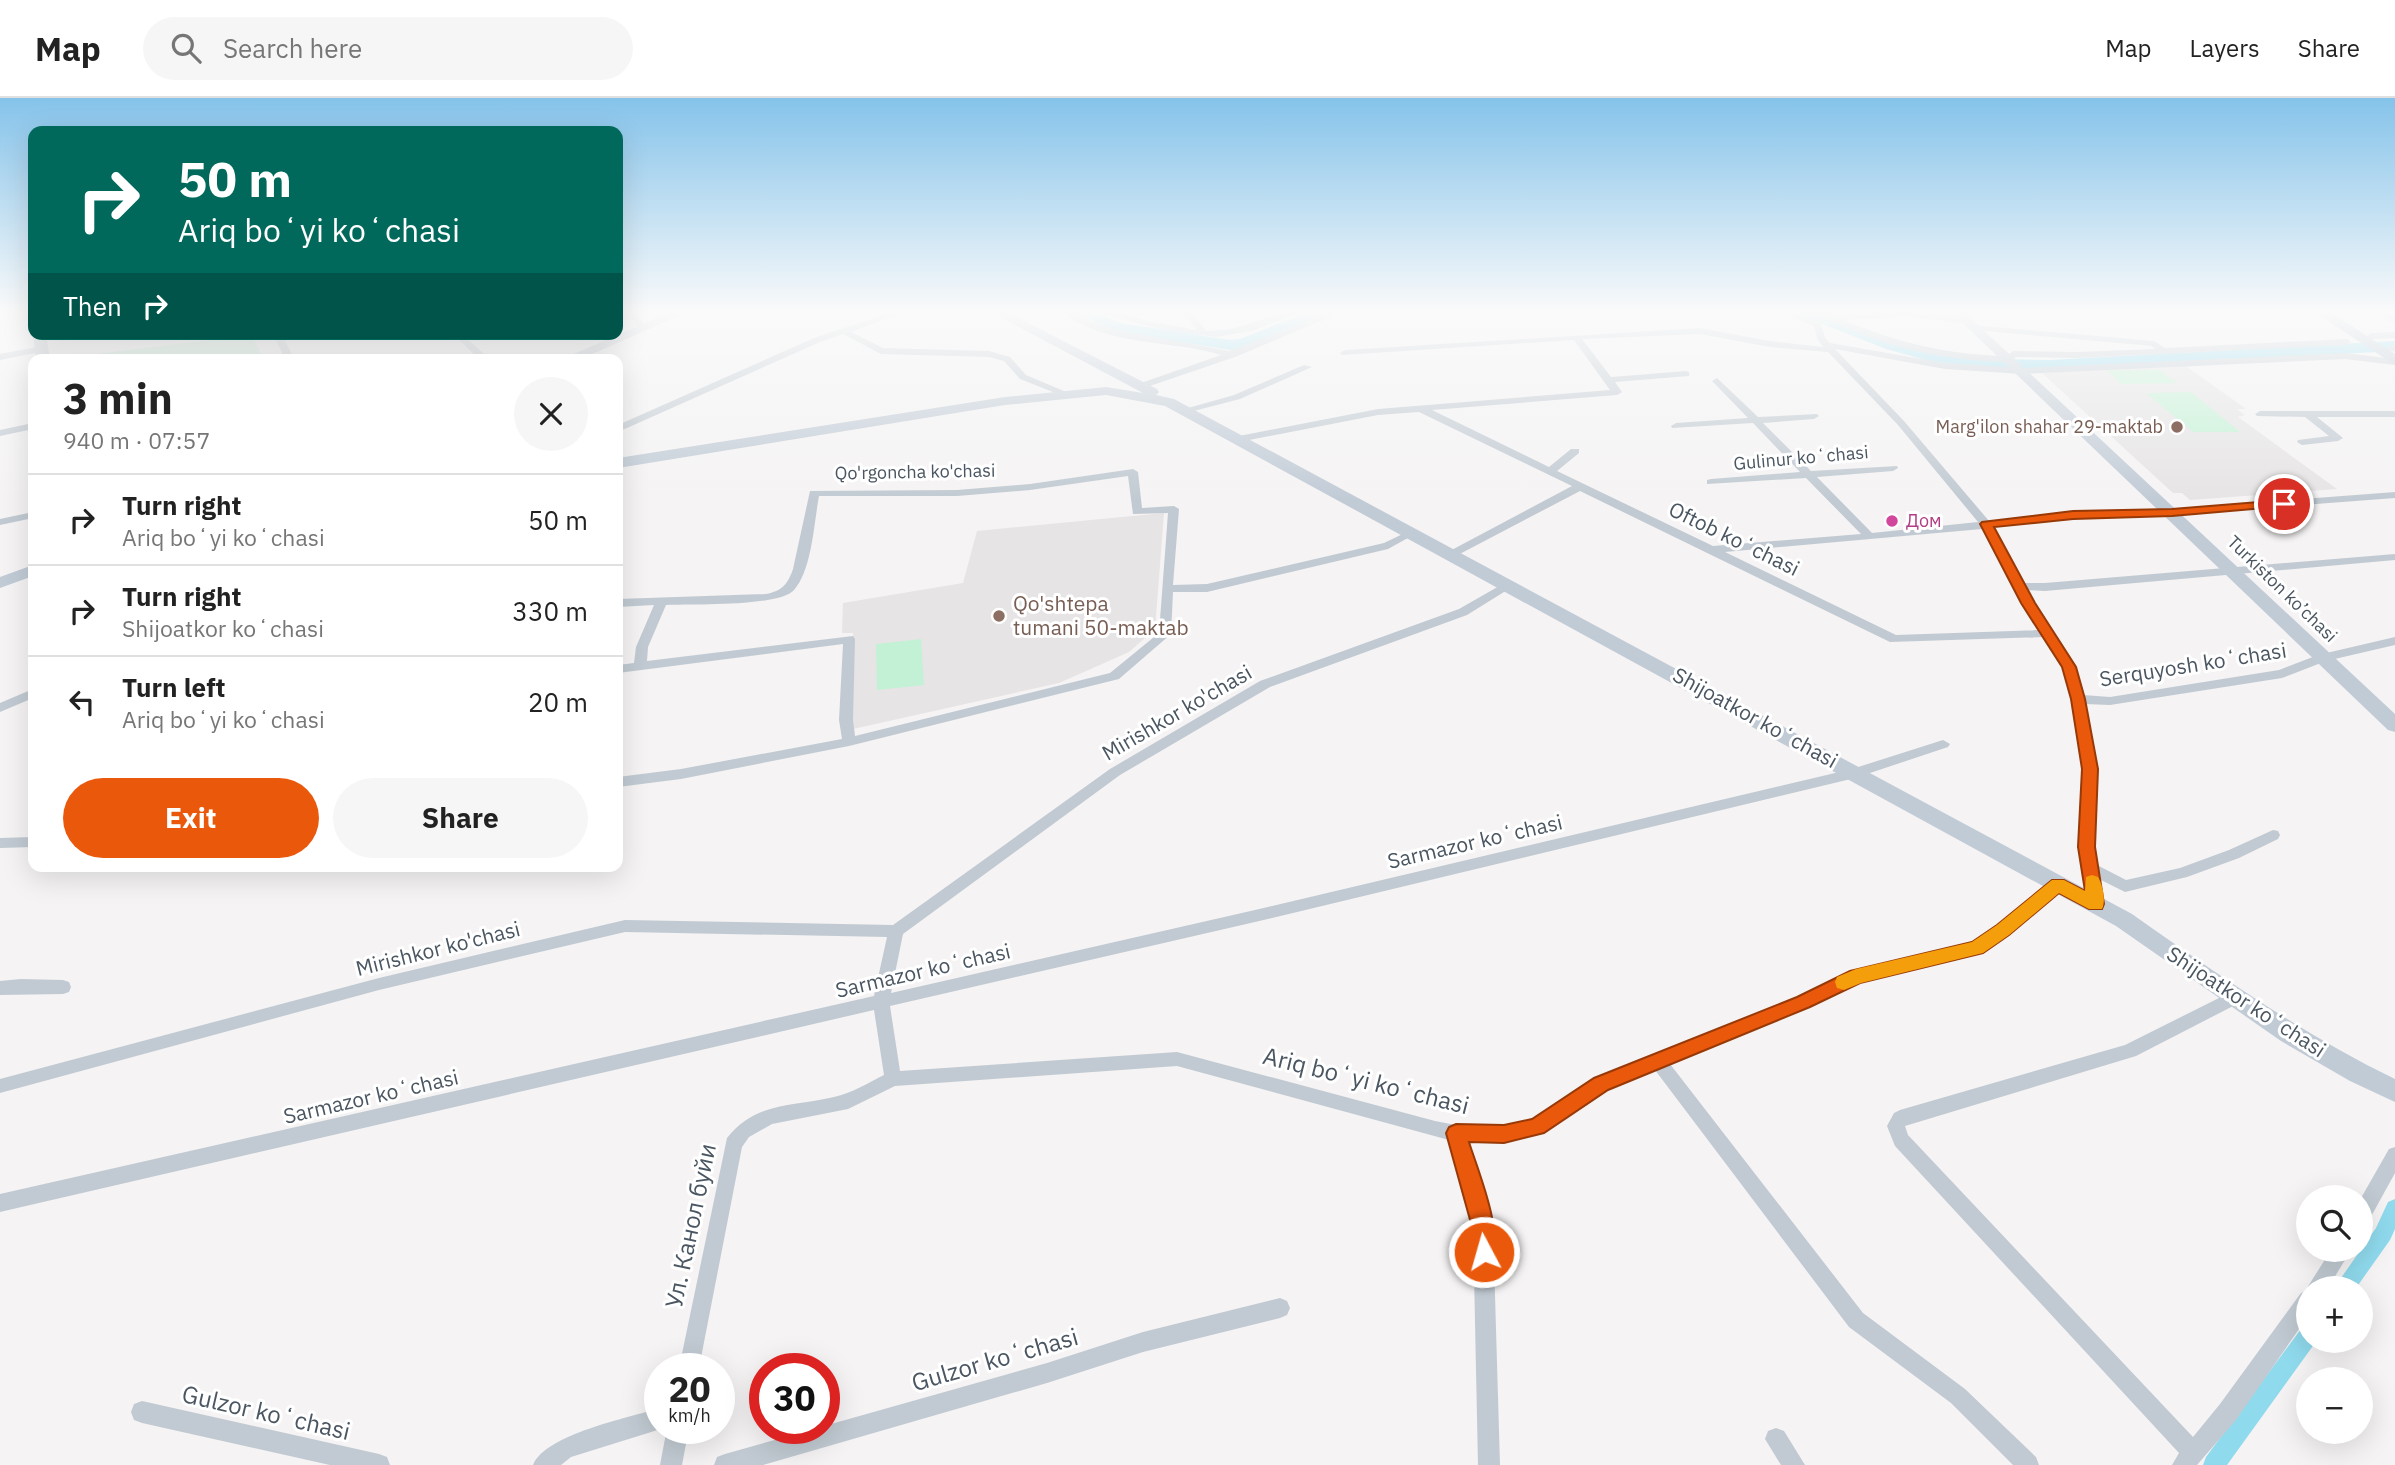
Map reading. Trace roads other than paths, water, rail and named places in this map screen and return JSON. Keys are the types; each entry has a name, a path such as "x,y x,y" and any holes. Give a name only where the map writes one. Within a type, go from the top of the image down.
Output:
{"street":[{"path":"623,427 741,374"},
{"path":"1020,374 1066,394"},
{"path":"1117,374 1178,406 1237,397 1291,374"},
{"path":"623,462 1005,401 1141,386 1177,374"},
{"path":"1240,439 1378,412 1617,392 1605,374"},
{"path":"1610,380 1686,374"},
{"path":"1854,374 1901,423 1986,524 2069,667 2078,699 2090,769 2087,847 2095,904"},
{"name":"Turkiston ko’chasi","path":"2025,374 2395,726"},
{"path":"1717,381 1869,536"},
{"name":"Shijoatkor koʻchasi","path":"1100,391 1178,406 1240,439 1409,534 1508,585 2124,920 2233,998 2365,1077 2395,1091"},
{"name":"Oftob koʻchasi","path":"1419,408 1894,639 2047,633"},
{"path":"2260,414 2338,411 2395,414"},
{"path":"2302,442 2338,438 2304,412"},
{"path":"1676,426 1814,416"},
{"path":"0,433 28,427"},
{"path":"1550,471 1575,451"},
{"name":"Gulinur koʻchasi","path":"1712,482 1894,468"},
{"name":"Qo'rgoncha ko'chasi","path":"623,603 765,598 783,594 792,586 797,572 814,493 957,493 1030,487 1133,472 1137,512 1174,509 1165,634 1114,676 849,741 681,774 623,781"},
{"path":"1450,555 1581,486"},
{"path":"1711,550 2073,515 2172,512 2395,495"},
{"path":"0,522 28,516"},
{"path":"1167,589 1207,588 1388,546 1409,534"},
{"path":"2020,586 2045,587 2395,557"},
{"path":"0,583 28,572"},
{"name":"Mirishkor ko'chasi","path":"0,1086 379,984 625,926 896,931 1115,772 1265,684 1463,612 1508,585"},
{"path":"640,666 642,647 662,601"},
{"path":"623,668 849,639 846,720 849,741"},
{"name":"Serquyosh koʻchasi","path":"2078,699 2110,702 2282,674 2322,658 2395,641"},
{"path":"0,708 28,695"},
{"name":"Sarmazor koʻchasi","path":"0,1203 881,1002 1855,773 1943,744"},
{"path":"2090,868 2125,886 2182,873 2234,854 2273,835"},
{"path":"0,844 28,842"},
{"name":"Ariq boʻyi koʻchasi","path":"892,1079 1177,1059 1456,1133 1504,1134 1536,1127 1601,1084 1803,1002 1856,976 1977,948 2058,884"},
{"path":"892,1079 881,1002 896,931"},
{"path":"0,988 63,988"},
{"path":"2233,998 2130,1051 1900,1118 1896,1126 1901,1140 2188,1459 2228,1412 2296,1317"},
{"path":"1658,1061 1856,1320 1958,1396 2028,1465"},
{"name":"Ул. Канол буйи","path":"692,1353 733,1144 738,1135 750,1126 783,1112 847,1102 892,1079"},
{"path":"1456,1133 1483,1227 1489,1465"},
{"path":"2373,1194 2395,1155"},
{"name":"Gulzor koʻchasi","path":"725,1465 1047,1373 1143,1342 1280,1308"},
{"name":"Gulzor koʻchasi","path":"142,1412 379,1465"},
{"path":"544,1465 565,1448 644,1424"},
{"path":"1776,1438 1794,1465"},
{"path":"671,1465 675,1444"}],"waterway":[{"path":"2353,1276 2383,1234 2395,1208"},
{"path":"2214,1465 2296,1352"}],"place":[{"name":"Marg'ilon shahar 29-maktab","path":"2177,427"},
{"name":"Дом","path":"1892,521"},
{"name":"Qo'shtepa tumani 50-maktab","path":"999,616"}]}
